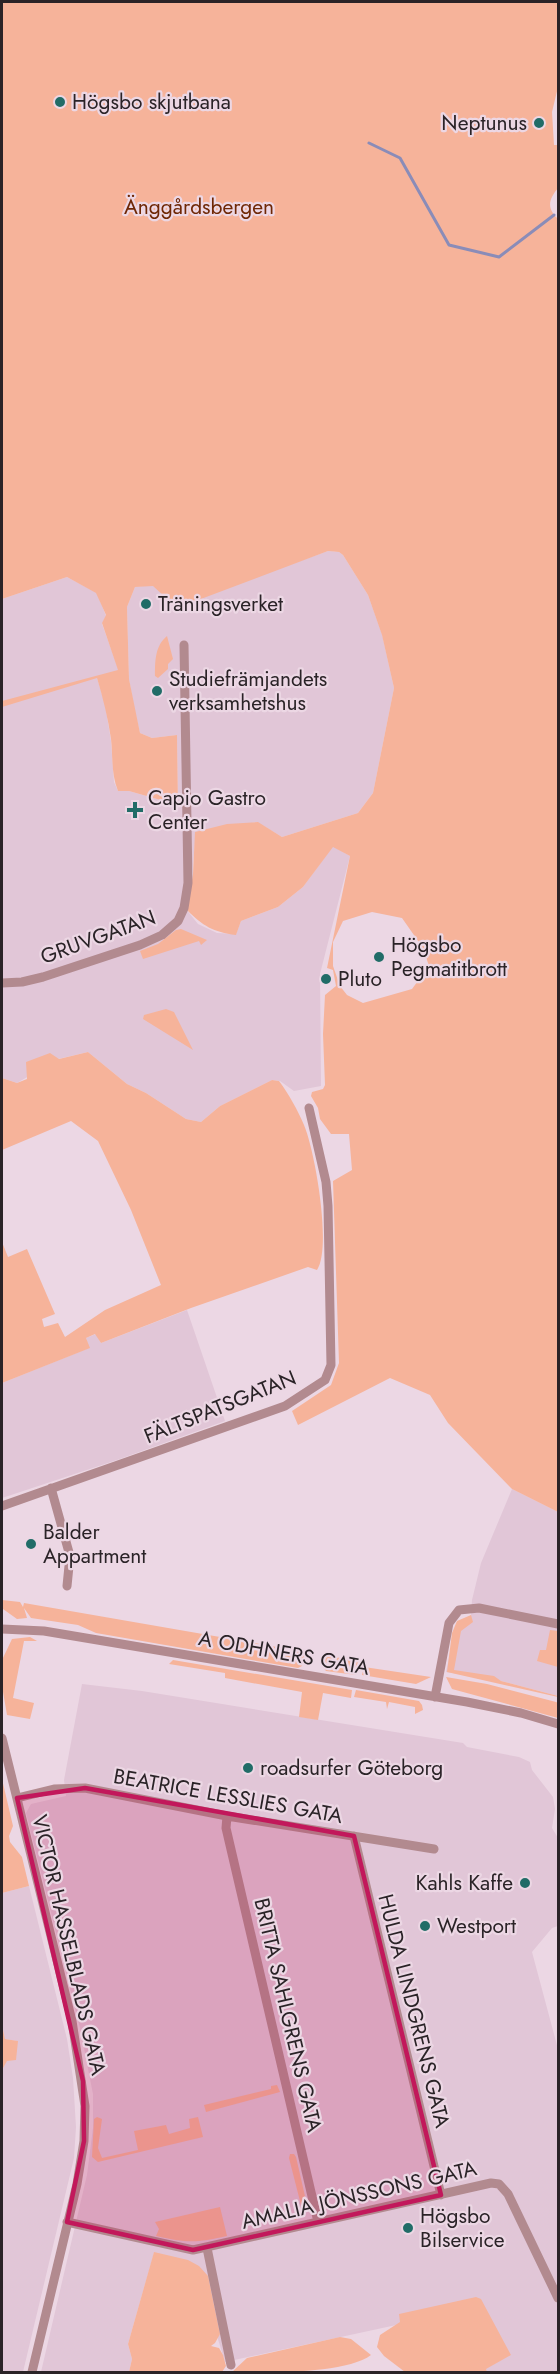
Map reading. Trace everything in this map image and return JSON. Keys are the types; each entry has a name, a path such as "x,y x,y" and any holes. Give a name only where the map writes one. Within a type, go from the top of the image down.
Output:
{"street":[{"name":"GRUVGATAN","path":"2,983 22,982 43,977 140,945 162,935 178,921 184,909 188,883 184,645"},
{"name":"FÄLTSPATSGATAN","path":"2,1506 285,1406 325,1380 331,1365 328,1206 326,1182 309,1108"},
{"path":"51,1488 70,1556 67,1586"},
{"path":"435,1697 449,1623 459,1610 479,1608 558,1624"},
{"name":"A ODHNERS GATA","path":"2,1629 44,1631 491,1706 558,1724"},
{"name":"VICTOR HASSELBLADS GATA","path":"2,1738 72,2021 83,2081 85,2106 84,2141 32,2373"},
{"name":"BEATRICE LESSLIES GATA","path":"17,1798 54,1789 85,1788 227,1815 434,1849"},
{"name":"BRITTA SAHLGRENS GATA","path":"227,1815 226,1828 318,2222"},
{"name":"HULDA LINDGRENS GATA","path":"354,1836 441,2195"},
{"name":"AMALIA JÖNSSONS GATA","path":"67,2222 182,2249 207,2248 491,2183 499,2184 504,2188 558,2298"},
{"path":"207,2248 231,2365"}],"highlighted area":[{"path":"85,1788 354,1836 441,2195 193,2250 67,2222 84,2141 83,2081 17,1798"}],"shaded area":[{"path":"328,551 339,552 343,555 368,595 382,634 394,688 373,793 358,813 282,837 257,822 196,832 186,909 198,924 217,933 236,934 241,921 278,907 303,887 333,846 350,856 320,974 321,1086 294,1091 280,1081 272,1080 220,1106 201,1122 186,1119 146,1093 127,1084 88,1052 58,1059 17,1083 2,1078 2,599 67,577 97,593 106,616 102,624 119,671 97,678 105,704 114,782 118,791 129,791 178,805 177,735 152,738 140,733 134,707 129,679 127,607 135,587 278,569"},
{"path":"187,1310 225,1421 2,1498 2,1383 89,1348 86,1338 96,1334 101,1343"},
{"path":"512,1489 558,1512 558,1696 501,1681 446,1672 455,1629 471,1615 472,1600 481,1563"},
{"path":"82,1684 142,1691 463,1743 467,1747 519,1757 530,1762 532,1770 553,1797 555,1809 552,1828 558,1838 558,1926 552,1928 532,1952 558,2049 558,2372 483,2372 461,2311 225,2362 196,2268 154,2253 128,2344 132,2359 129,2372 41,2372 87,2175 93,2128 93,2094 80,2028 26,1813 31,1804 66,1796 64,1780"},
{"path":"29,1886 67,2039 73,2078 76,2127 74,2158 23,2372 2,2372 2,2070 17,2041 5,2039 2,2025 2,1893"}],"green space":[{"name":"Änggårdsbergen","path":"2,2 558,2 558,87 552,112 554,145 558,145 558,188 550,207 558,219 558,1512 512,1489 448,1423 430,1395 390,1378 298,1425 292,1411 331,1385 339,1363 333,1181 352,1170 349,1134 331,1134 320,1119 318,1108 311,1096 312,1092 323,1089 325,1085 323,1034 325,995 336,986 333,970 327,968 350,856 333,847 303,887 278,907 241,921 236,935 209,927 187,910 193,874 195,832 227,824 258,822 282,837 358,813 373,793 394,688 382,635 368,595 343,555 339,552 328,551 177,608 153,586 135,587 127,607 129,679 140,733 152,738 177,735 178,805 129,791 118,791 113,772 111,739 97,678 2,707 2,701 118,670 102,623 106,615 96,593 67,577 2,599","holes":["372,912 402,918 423,948 429,966 412,989 363,1003 347,995 340,986 333,966 333,942 343,921"]},
{"path":"167,636 173,659 168,664 168,669 158,678 155,676 156,654 160,644"},
{"path":"181,929 207,940 201,945 199,941 143,959 140,951 158,944 176,930"},
{"path":"166,1009 174,1012 193,1050 143,1019 144,1015"},
{"path":"88,1052 127,1084 146,1093 186,1119 201,1122 220,1106 272,1080 279,1081 302,1120 313,1156 322,1221 321,1259 317,1270 308,1267 191,1308 101,1343 95,1334 86,1338 90,1348 2,1383 2,1242 8,1257 27,1249 55,1314 42,1319 44,1327 58,1323 65,1337 105,1310 161,1285 131,1210 98,1141 71,1121 2,1150 2,1078 17,1083 27,1079 26,1062 50,1053 59,1059"},
{"path":"2,1600 20,1602 23,1607 24,1603 300,1651 306,1655 302,1666 298,1668 96,1633 78,1625 31,1618 24,1608 27,1618 17,1619 3,1609"},
{"path":"471,1615 473,1622 461,1631 454,1670 494,1676 501,1681 558,1697 447,1672 452,1633 457,1621"},
{"path":"550,1630 558,1631 558,1667 537,1661 540,1650 546,1650"},
{"path":"30,1637 37,1641 24,1641 13,1698 34,1703 30,1719 7,1715 2,1686 2,1660 12,1639"},
{"path":"323,1655 358,1661 356,1675 326,1671 322,1666"},
{"path":"173,1660 352,1690 351,1698 323,1693 318,1720 299,1717 302,1692 225,1678 225,1673 169,1664"},
{"path":"364,1667 431,1677 416,1684 362,1675"},
{"path":"446,1677 487,1684 556,1702 558,1703 558,1718 452,1689"},
{"path":"356,1690 419,1701 423,1710 415,1714 415,1707 389,1702 387,1709 386,1702 354,1697"},
{"path":"2,1779 13,1826 9,1836 10,1842 22,1857 29,1886 2,1893"},
{"path":"2,2025 5,2039 18,2041 16,2060 7,2061 2,2070"},
{"path":"277,2085 280,2092 206,2112 204,2105 271,2089 271,2086"},
{"path":"97,2117 102,2119 98,2148 102,2158 138,2150 134,2131 166,2125 169,2134 190,2128 189,2119 198,2117 203,2137 98,2162 92,2157 94,2119"},
{"path":"290,2154 296,2157 307,2205 299,2218 295,2220 293,2218 298,2217 302,2209 289,2158"},
{"path":"220,2207 227,2236 192,2241 156,2236 159,2229 155,2222"},
{"path":"154,2252 188,2260 199,2266 208,2276 220,2334 211,2346 219,2348 223,2355 226,2366 222,2372 129,2372 132,2359 128,2344"},
{"path":"476,2297 481,2299 511,2355 486,2369 487,2372 405,2372 384,2356 377,2347 380,2335 400,2322 399,2314"},
{"path":"340,2337 351,2339 371,2355 344,2366 325,2369 232,2372 247,2358"}],"waterway":[{"path":"369,143 400,158 449,245 499,257 554,215"}],"place":[{"name":"Högsbo skjutbana","path":"60,102"},
{"name":"Neptunus","path":"539,123"},
{"name":"Träningsverket","path":"146,604"},
{"name":"Studiefrämjandets verksamhetshus","path":"157,691"},
{"name":"Capio Gastro Center","path":"135,810"},
{"name":"Högsbo Pegmatitbrott","path":"379,957"},
{"name":"Pluto","path":"326,979"},
{"name":"Balder Appartment","path":"31,1544"},
{"name":"roadsurfer Göteborg","path":"248,1768"},
{"name":"Kahls Kaffe","path":"525,1883"},
{"name":"Westport","path":"425,1926"},
{"name":"Högsbo Bilservice","path":"408,2228"}]}
